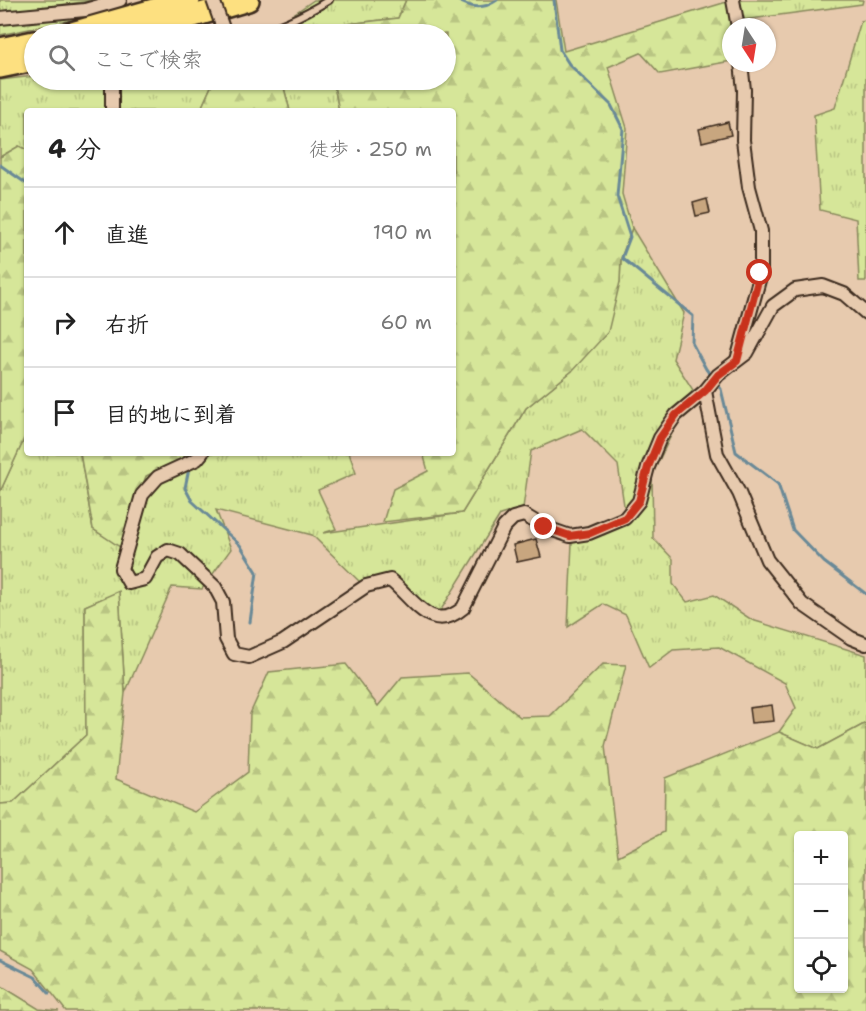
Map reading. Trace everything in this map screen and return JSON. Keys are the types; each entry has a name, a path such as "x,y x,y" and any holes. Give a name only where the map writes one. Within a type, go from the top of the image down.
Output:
{"highway":[{"path":"104,24 189,0"},
{"path":"167,24 248,0"},
{"path":"0,49 24,44"},
{"path":"0,67 24,62"}],"street":[{"path":"0,18 85,10 120,0"},
{"path":"213,0 221,24"},
{"path":"733,0 736,18"},
{"path":"737,361 761,263 761,231 749,188 743,140 742,72"},
{"path":"112,90 112,108"},
{"path":"200,456 158,477 142,495 121,569 129,583 145,579 157,557 168,550 180,554 215,587 223,602 226,639 234,654 249,657 283,642 366,586 381,581 390,580 426,614 442,619 453,616 463,608 504,527 513,518 524,515 544,527 570,536 590,533 625,518 639,501 648,467 660,438 676,415 707,388 718,375 747,353 773,306 795,290 823,286 844,294 866,313"},
{"path":"707,388 717,454 739,493 767,560 802,604 851,638 866,644"}],"lane":[{"path":"285,24 329,0"}],"green space":[{"path":"0,0 100,0 0,12"},
{"path":"314,0 406,0 398,18 348,24 279,24"},
{"path":"406,0 556,0 564,51 730,1 733,18 722,18 722,63 660,74 641,53 608,67 627,128 622,194 632,228 621,258 620,282 608,332 572,371 526,408 462,513 383,522 393,489 428,471 424,456 456,456 456,108 338,108 335,90 456,90 456,24 348,24 398,18"},
{"path":"730,0 863,0 862,4 757,18 734,18"},
{"path":"87,17 53,24 24,24 24,30 0,35 0,24"},
{"path":"866,20 866,281 859,281 856,219 820,210 814,115 835,108 861,21"},
{"path":"24,77 24,90 209,90 201,108 24,108 24,148 19,146 0,157 0,80"},
{"path":"209,90 285,90 289,108 201,108"},
{"path":"285,90 335,90 338,108 289,108"},
{"path":"19,146 24,148 24,440 0,492 0,157"},
{"path":"632,228 684,313 673,359 693,390 652,475 653,538 673,559 673,584 687,602 714,595 752,620 866,655 866,723 818,749 779,732 796,708 785,683 719,647 673,650 649,668 626,615 603,604 568,627 572,543 627,525 618,465 582,429 531,451 523,508 500,515 434,621 395,576 362,584 312,535 216,510 231,549 202,589 172,587 125,693 119,592 85,606 86,735 13,803 0,804 0,492 24,440 24,456 81,456 93,529 120,546 146,476 187,456 350,456 356,473 318,490 336,529 323,533 462,513 526,408 572,371 620,282 621,258"},
{"path":"81,456 187,456 146,476 120,547 93,529"},
{"path":"119,591 125,693 116,779 194,812 248,772 250,714 269,672 346,664 378,706 402,677 468,673 520,717 550,716 603,664 626,665 605,746 618,856 664,832 665,778 779,732 818,749 866,723 866,1011 66,1011 33,969 0,951 0,804 13,803 86,735 85,606"},
{"path":"0,985 39,1009 59,1011 0,1011"}],"building":[{"path":"728,122 731,135 702,142 699,129"},
{"path":"707,199 710,213 696,216 693,203"},
{"path":"536,539 541,557 517,562 513,545"},
{"path":"772,705 774,721 751,723 749,708"}],"waterway":[{"path":"457,0 477,7 497,0"},
{"path":"554,0 560,50 569,64 611,105 623,129 617,196 630,237 622,258 693,316 692,343 712,377"},
{"path":"0,165 24,182"},
{"path":"716,383 721,389 736,452 778,484 793,530 824,562 866,594"},
{"path":"189,468 185,488 192,501 240,545 257,572 250,622"},
{"path":"0,960 35,977 49,993"}],"route":[{"path":"544,527 570,536 590,533 625,518 639,501 648,467 660,438 676,415 705,391 718,375 737,361 760,273"}]}
